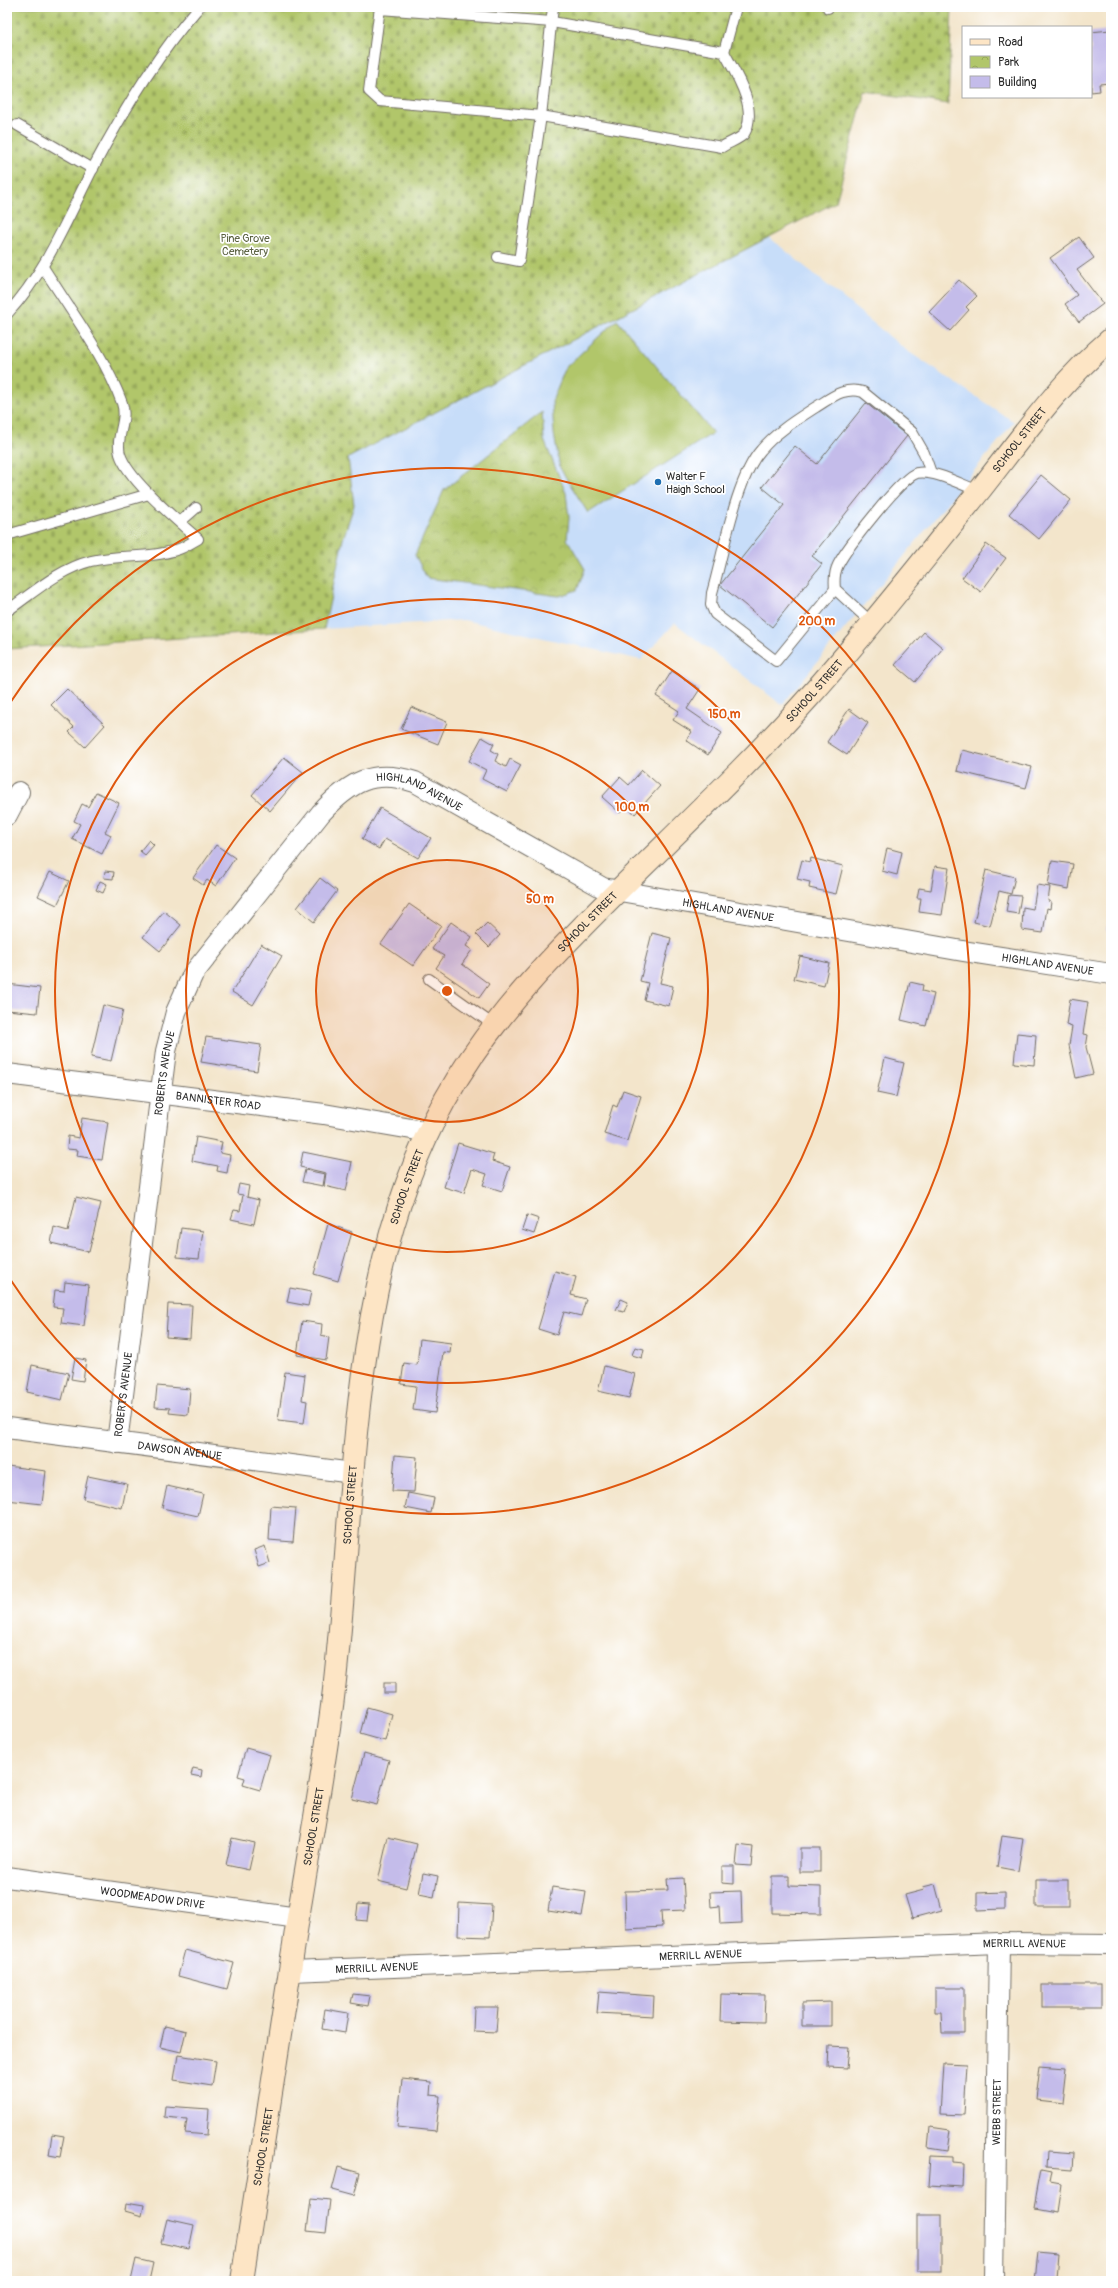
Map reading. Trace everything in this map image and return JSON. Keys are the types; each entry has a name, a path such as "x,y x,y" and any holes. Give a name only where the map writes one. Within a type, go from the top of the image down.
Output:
{"street":[{"name":"SCHOOL STREET","path":"242,2281 333,1700 361,1386 380,1281 400,1209 429,1132 465,1067 495,1026 553,956 778,732 872,623 1072,376 1111,339"},
{"name":"HIGHLAND AVENUE","path":"371,777 393,776 415,782 602,888 963,951 1111,974"},
{"name":"ROBERTS AVENUE","path":"117,1443 160,1093 170,1031 183,992 193,974 329,805 354,784 371,777"},
{"path":"7,815 20,792"},
{"name":"BANNISTER ROAD","path":"7,1074 360,1119 429,1132"},
{"name":"DAWSON AVENUE","path":"7,1428 353,1473"},
{"name":"WOODMEADOW DRIVE","path":"7,1877 298,1918"},
{"name":"MERRILL AVENUE","path":"291,1971 999,1943 1111,1944"},
{"name":"WEBB STREET","path":"994,2281 999,1943"}],"lane":[{"path":"7,314 43,267 125,108 174,35 199,7"},
{"path":"498,257 519,261 541,116 553,7"},
{"path":"724,52 552,22 380,8 369,91 380,101 541,116 722,146 743,135 750,119 742,86 724,52 736,7"},
{"path":"17,125 93,169"},
{"path":"7,611 41,586 72,568 91,561 156,554 174,550 198,539 149,494 120,455 119,442 123,426 123,405 109,374 43,267"},
{"path":"835,589 776,661 715,614 711,605 712,593 743,480 760,450 790,424 843,391 855,389 863,392 912,432 924,453 930,473"},
{"path":"872,623 835,589 834,575 846,552 898,487 917,473 930,473 979,491"},
{"path":"7,535 149,494"},
{"path":"180,522 196,508"},
{"path":"430,979 495,1026"}],"shaded area":[{"name":"Walter F Haigh School","path":"769,237 906,350 1014,422 782,705 675,623 641,660 464,620 324,629 343,539 354,505 348,458"}],"green space":[{"name":"Pine Grove Cemetery","path":"7,7 952,7 948,104 865,91 836,202 348,458 354,505 343,539 324,629 7,649"},
{"path":"617,320 713,433 588,513 560,468 554,434 552,401 566,367"},
{"path":"542,412 544,440 566,493 569,518 567,539 585,569 577,590 559,596 427,578 415,555 444,490"}],"building":[{"path":"1110,30 1111,83 1099,84 1100,91 1092,92 1092,32"},
{"path":"1079,237 1094,258 1077,270 1103,304 1079,322 1065,304 1077,295 1050,258"},
{"path":"959,280 977,296 966,307 969,310 950,331 929,312"},
{"path":"866,403 907,436 812,556 822,564 772,627 720,585 784,505 762,487 795,446 817,464"},
{"path":"1041,475 1071,500 1039,539 1009,514"},
{"path":"986,544 1006,558 981,592 962,578"},
{"path":"924,632 943,648 915,682 895,665"},
{"path":"672,671 700,689 687,709 722,733 708,755 686,740 692,732 673,720 679,711 656,696"},
{"path":"67,689 105,725 85,747 69,732 74,727 51,705"},
{"path":"411,707 447,722 438,744 401,729"},
{"path":"849,709 868,723 847,755 827,742"},
{"path":"482,737 494,744 491,750 498,754 495,761 506,767 510,759 521,765 507,792 482,779 486,770 469,761"},
{"path":"962,750 1032,767 1026,788 957,771"},
{"path":"284,757 303,772 270,811 252,795"},
{"path":"642,770 660,786 635,814 626,806 620,813 602,797 620,777 629,785"},
{"path":"96,792 119,803 105,832 111,835 102,854 72,839 80,824 74,821 82,804 88,807"},
{"path":"380,808 431,838 418,858 385,839 379,849 362,839"},
{"path":"149,840 154,845 145,855 140,851"},
{"path":"216,845 235,858 216,886 207,880 203,885 193,878"},
{"path":"887,848 902,852 897,875 882,871"},
{"path":"811,858 843,866 836,894 809,888 810,882 797,879 802,860 810,862"},
{"path":"1052,861 1073,864 1069,889 1048,885"},
{"path":"935,866 949,868 942,915 919,912 921,898 917,898 919,888 931,890"},
{"path":"986,870 1015,877 1011,894 999,891 990,926 974,922"},
{"path":"105,871 114,872 113,879 104,878"},
{"path":"50,872 69,881 57,905 38,896"},
{"path":"320,878 337,891 314,922 297,908"},
{"path":"100,881 107,884 103,893 96,890"},
{"path":"1037,885 1050,887 1048,901 1051,902 1050,909 1047,908 1043,933 1022,930 1023,907 1033,909"},
{"path":"1009,895 1021,896 1018,914 1006,912"},
{"path":"409,904 441,926 413,966 381,944"},
{"path":"164,911 181,925 160,951 143,937"},
{"path":"1111,912 1111,932 1106,930"},
{"path":"451,922 472,937 466,946 472,950 462,964 489,984 479,998 436,968 444,956 432,949"},
{"path":"487,923 500,935 489,947 476,934"},
{"path":"652,933 671,938 660,983 673,986 669,1006 644,1000 648,983 640,981"},
{"path":"261,944 282,956 253,1005 232,992"},
{"path":"800,956 829,963 824,986 794,979"},
{"path":"910,982 923,985 922,991 934,994 926,1026 901,1020"},
{"path":"7,984 40,988 37,1013 7,1010"},
{"path":"1070,999 1088,1002 1083,1034 1088,1035 1086,1047 1093,1074 1076,1078 1069,1045 1072,1027 1066,1025"},
{"path":"103,1005 123,1010 111,1061 91,1057"},
{"path":"1017,1033 1036,1035 1034,1065 1014,1063"},
{"path":"206,1037 261,1045 257,1071 201,1062"},
{"path":"885,1058 904,1063 896,1097 877,1093"},
{"path":"623,1090 641,1096 627,1141 604,1134 613,1105 617,1107"},
{"path":"82,1118 108,1122 102,1160 77,1156 78,1150 67,1149 68,1136 79,1138"},
{"path":"196,1137 222,1142 220,1153 230,1155 227,1173 217,1171 218,1166 192,1161"},
{"path":"458,1143 494,1154 492,1161 510,1167 502,1191 483,1185 487,1174 472,1169 464,1193 444,1187"},
{"path":"303,1152 352,1162 346,1191 324,1186 326,1173 300,1167"},
{"path":"305,1170 325,1174 323,1186 302,1182"},
{"path":"7,1171 9,1172 9,1179 7,1179"},
{"path":"239,1184 249,1186 247,1197 259,1200 254,1224 231,1219 234,1210 240,1211 243,1195 237,1194"},
{"path":"76,1197 101,1203 89,1252 51,1243 54,1227 68,1231"},
{"path":"527,1215 539,1219 534,1234 522,1230"},
{"path":"328,1224 352,1232 338,1281 314,1274"},
{"path":"181,1228 203,1231 199,1259 177,1257"},
{"path":"555,1271 576,1277 571,1295 586,1299 581,1316 564,1312 557,1335 538,1329"},
{"path":"65,1282 89,1285 84,1326 61,1323 63,1308 53,1307 55,1290 64,1291"},
{"path":"290,1288 311,1292 308,1306 287,1302"},
{"path":"621,1299 628,1302 624,1312 616,1310"},
{"path":"168,1304 192,1305 190,1339 166,1337"},
{"path":"302,1321 322,1324 321,1335 329,1337 326,1360 297,1355"},
{"path":"420,1339 451,1343 450,1353 443,1352 435,1413 413,1410 416,1386 401,1384 404,1363 417,1365"},
{"path":"635,1347 644,1349 642,1358 632,1355"},
{"path":"75,1358 86,1360 83,1381 71,1379"},
{"path":"32,1365 69,1373 62,1400 27,1392"},
{"path":"604,1366 635,1374 629,1398 598,1391"},
{"path":"285,1372 305,1375 302,1400 307,1401 304,1423 278,1420"},
{"path":"157,1386 190,1389 188,1415 169,1413 170,1408 155,1407"},
{"path":"395,1455 417,1457 414,1492 392,1491"},
{"path":"7,1466 46,1471 42,1504 7,1500"},
{"path":"88,1476 127,1484 122,1508 83,1499"},
{"path":"167,1486 203,1494 198,1516 162,1508"},
{"path":"408,1493 434,1498 431,1513 405,1508"},
{"path":"271,1506 296,1508 293,1542 269,1540"},
{"path":"265,1546 270,1563 259,1567 254,1550"},
{"path":"384,1683 395,1683 395,1693 384,1693"},
{"path":"367,1707 392,1714 385,1741 360,1734"},
{"path":"246,1748 270,1755 260,1790 243,1785 245,1778 238,1776"},
{"path":"364,1753 389,1760 377,1805 352,1799"},
{"path":"193,1768 202,1770 201,1777 191,1775"},
{"path":"1002,1836 1023,1839 1018,1871 997,1867"},
{"path":"388,1837 417,1844 406,1888 378,1881"},
{"path":"232,1838 255,1843 249,1870 226,1865"},
{"path":"738,1845 753,1847 751,1866 736,1865"},
{"path":"800,1848 820,1848 820,1872 800,1872"},
{"path":"722,1866 734,1866 734,1884 722,1883"},
{"path":"423,1873 438,1876 434,1897 419,1894"},
{"path":"772,1876 789,1876 789,1886 821,1887 821,1914 772,1913"},
{"path":"683,1878 685,1910 661,1911 662,1927 626,1929 625,1891 668,1890 667,1879"},
{"path":"1036,1880 1068,1880 1068,1907 1036,1907"},
{"path":"935,1884 942,1910 912,1918 905,1895 924,1890 923,1887"},
{"path":"552,1887 586,1892 582,1916 548,1911"},
{"path":"741,1891 742,1923 720,1924 719,1906 711,1907 710,1892"},
{"path":"1005,1892 1005,1909 977,1910 977,1893"},
{"path":"459,1903 492,1905 490,1937 458,1936"},
{"path":"358,1904 369,1905 367,1921 356,1920"},
{"path":"185,1950 234,1963 227,1989 178,1976"},
{"path":"1042,1985 1101,1985 1101,2007 1042,2007"},
{"path":"935,1988 964,1988 964,2033 942,2033 941,2012 935,2012"},
{"path":"599,1992 654,1996 653,2016 597,2013"},
{"path":"353,1994 370,1996 368,2006 351,2003"},
{"path":"721,1994 765,1995 764,2022 720,2021"},
{"path":"831,2002 831,2026 802,2026 802,2003"},
{"path":"474,2007 498,2007 496,2032 473,2031"},
{"path":"325,2009 348,2013 345,2033 322,2029"},
{"path":"165,2026 186,2031 181,2052 160,2047"},
{"path":"829,2046 849,2047 847,2068 828,2067"},
{"path":"178,2055 216,2061 212,2086 174,2080"},
{"path":"943,2063 967,2064 964,2115 940,2114"},
{"path":"1040,2066 1066,2068 1062,2103 1036,2100"},
{"path":"402,2079 431,2082 430,2095 440,2096 436,2131 397,2127"},
{"path":"165,2106 209,2109 207,2135 185,2133 187,2119 164,2117"},
{"path":"930,2127 950,2130 947,2151 928,2148"},
{"path":"52,2134 64,2136 60,2157 49,2155"},
{"path":"1047,2151 1074,2153 1073,2169 1046,2167"},
{"path":"930,2156 952,2157 952,2162 964,2163 963,2188 928,2186"},
{"path":"338,2167 360,2173 354,2196 332,2190"},
{"path":"1042,2170 1052,2172 1050,2183 1061,2185 1057,2212 1035,2208"},
{"path":"311,2198 330,2200 326,2233 307,2231"},
{"path":"132,2203 144,2205 142,2216 125,2211 126,2204 132,2205"},
{"path":"917,2215 942,2215 942,2271 917,2271"},
{"path":"167,2219 194,2225 189,2249 161,2243"},
{"path":"1037,2253 1059,2255 1057,2279 1064,2281 1034,2281"},
{"path":"136,2259 153,2263 149,2281 131,2281"}],"place":[{"name":"Walter F Haigh School","path":"658,482"}]}
